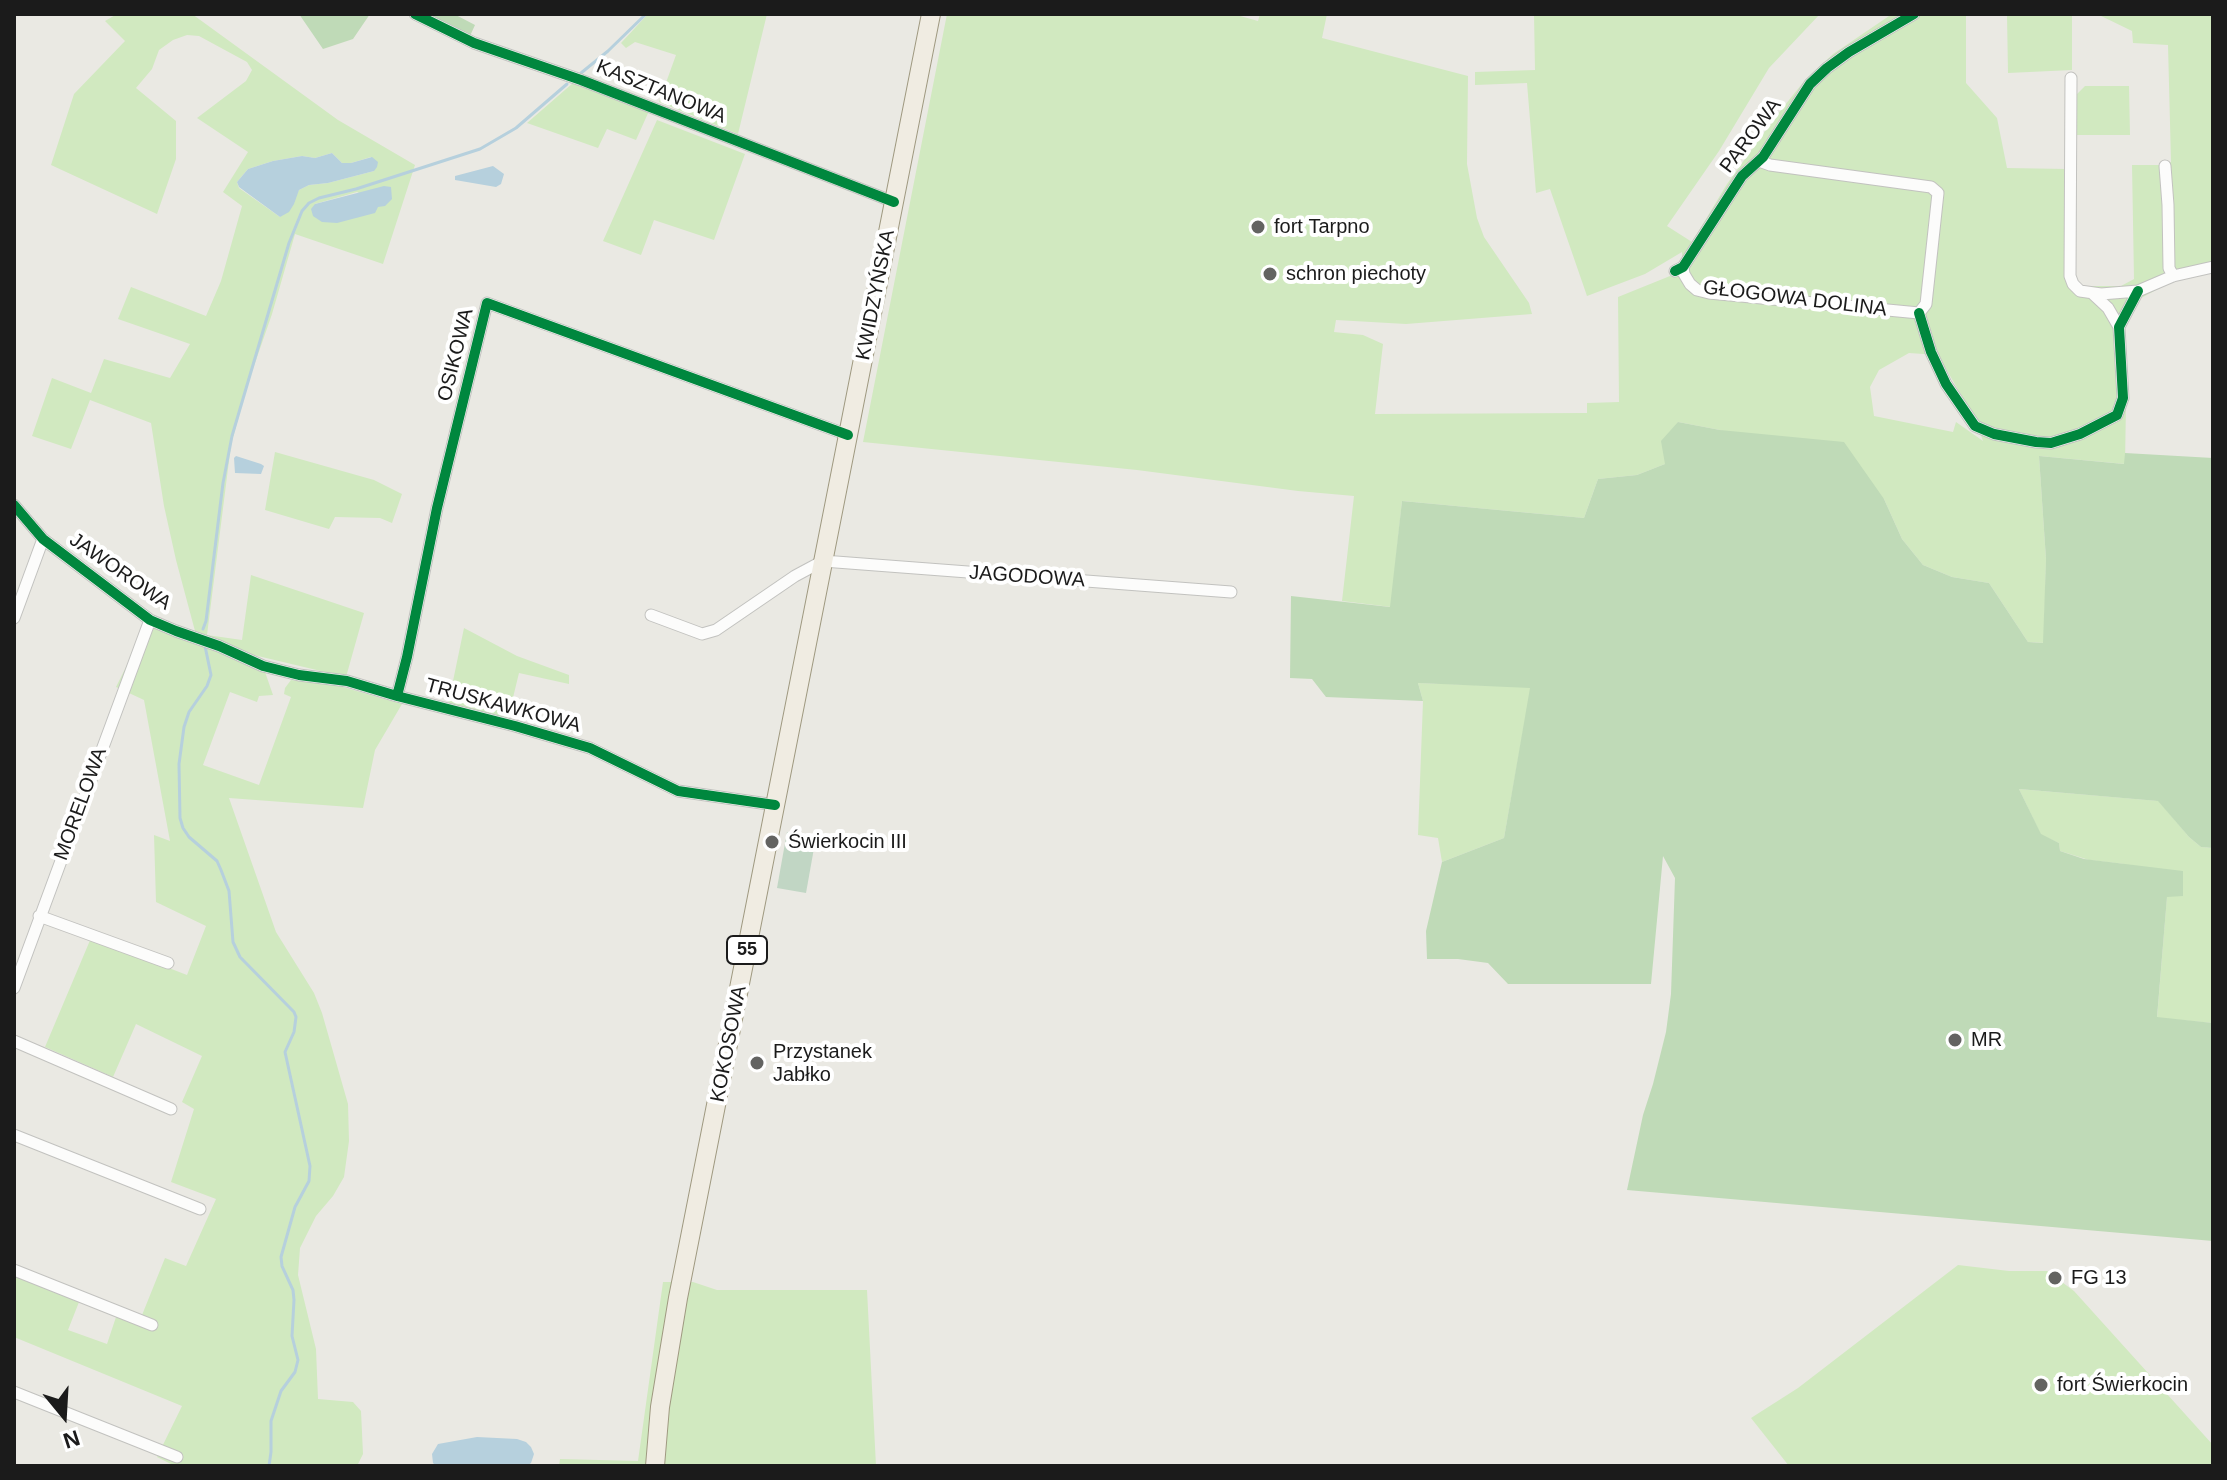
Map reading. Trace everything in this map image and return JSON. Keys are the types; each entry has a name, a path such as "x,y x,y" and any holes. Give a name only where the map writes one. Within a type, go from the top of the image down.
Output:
{"main road":[{"name":"KWIDZYŃSKA","path":"848,435 931,14"},
{"name":"KOKOSOWA","path":"655,1466 660,1407 678,1298 848,435"}],"street":[{"name":"KASZTANOWA","path":"415,14 474,43 581,80 894,202"},
{"name":"PAROWA","path":"1679,269 1742,176 1759,161 1789,119 1810,84 1827,68 1914,14"},
{"path":"2071,78 2072,282 2080,291 2101,294 2138,291 2173,276 2213,267"},
{"path":"1759,161 1931,187 1938,193 1926,304 1919,313 1931,352 1946,384 1975,426 1994,434 2051,443 2080,434 2117,415 2123,398 2119,327 2138,291"},
{"path":"2165,166 2169,268 2173,276"},
{"name":"GŁOGOWA DOLINA","path":"1679,269 1697,290 1709,293 1919,313"},
{"path":"2090,292 2108,308 2119,327"},
{"name":"OSIKOWA","path":"397,696 437,508 487,303 848,435"},
{"name":"JAWOROWA","path":"14,505 43,539 150,620 219,646"},
{"path":"14,618 43,539"},
{"path":"651,615 702,634 716,630 795,576 823,561"},
{"name":"JAGODOWA","path":"823,561 1231,592"},
{"name":"MORELOWA","path":"14,988 150,620"},
{"name":"TRUSKAWKOWA","path":"219,646 279,671 347,681 590,748 678,791 775,805"},
{"path":"39,916 168,963"},
{"path":"14,1041 171,1109"},
{"path":"14,1135 200,1209"},
{"path":"14,1270 152,1325"},
{"path":"14,1392 177,1457"}],"green space":[{"path":"117,14 192,14 338,120 415,165 383,264 295,234 231,445 207,635 242,640 251,575 364,613 346,677 241,652 240,662 265,672 273,695 259,696 257,702 230,692 203,765 259,785 291,697 284,694 291,680 339,686 402,704 375,750 363,808 229,798 276,932 314,993 322,1013 348,1104 349,1141 344,1177 316,1216 300,1248 298,1275 316,1349 318,1399 353,1402 361,1411 363,1454 357,1466 175,1466 157,1457 182,1406 14,1337 14,1276 79,1302 68,1330 107,1344 116,1317 138,1325 165,1258 186,1266 216,1199 171,1182 194,1109 182,1102 202,1056 136,1024 113,1077 45,1047 91,938 187,975 206,926 156,902 154,835 170,841 144,700 116,687 138,643 156,617 195,631 164,506 151,423 90,400 71,449 32,436 52,378 91,393 104,359 170,378 190,344 118,319 131,287 206,316 221,281 242,206 223,192 248,152 197,118 246,81 252,70 247,62 199,36 187,35 159,50 152,69 136,88 176,121 176,159 157,214 51,165 74,94 125,41 105,21","holes":["332,153 342,163 371,157 374,171 309,185 299,190 280,217 239,188 237,182 248,169 273,161 302,156 315,158","357,192 385,206 315,204"]},
{"path":"299,14 370,14 353,39 323,49"},
{"path":"425,14 454,14 475,25 470,36"},
{"path":"648,14 767,14 738,134 659,102 676,55 635,42 626,48 621,43"},
{"path":"947,14 1233,14 1258,21 1260,14 1327,14 1322,38 1468,76 1467,164 1477,218 1484,237 1529,303 1532,314 1406,324 1336,320 1334,332 1363,335 1383,344 1375,414 1587,413 1587,403 1619,402 1618,297 1670,276 1683,275 1682,252 1645,274 1587,296 1550,189 1536,193 1527,83 1475,85 1475,72 1535,70 1534,14 1820,14 1769,68 1719,151 1667,226 1692,242 1727,184 1805,80 1833,54 1892,14 2072,14 2072,70 2008,73 2007,15 1966,16 1966,83 1997,118 2007,168 2067,169 2065,278 2083,286 2121,286 2134,279 2132,165 2171,162 2168,45 2133,43 2132,31 2097,14 2213,14 2213,271 2169,283 2132,303 2123,326 2125,464 2039,456 2046,559 2044,643 2028,642 1989,583 1952,577 1923,565 1902,539 1884,499 1720,430 1678,422 1665,464 1637,475 1598,479 1584,518 1402,501 1391,607 1342,601 1354,496 863,442","holes":["1909,353 1938,355 1975,419 1983,441 1956,422 1953,432 1874,416 1870,387 1879,370"]},
{"path":"573,83 649,111 636,140 607,129 598,148 527,123"},
{"path":"2085,86 2129,86 2130,135 2075,135 2076,95"},
{"path":"657,120 745,154 714,240 654,220 641,255 603,241"},
{"path":"1678,422 1720,430 1844,442 1884,499 1902,539 1923,565 1952,577 1989,583 2028,642 2043,643 2046,559 2039,456 2124,464 2125,453 2213,458 2213,848 2201,847 2189,837 2158,801 2019,789 2041,834 2059,843 2060,851 2084,859 2183,871 2183,896 2167,897 2157,1017 2213,1023 2213,1241 1627,1190 1643,1115 1666,1032 1671,994 1675,878 1663,856 1651,984 1508,984 1488,963 1427,959 1426,931 1442,862 1504,838 1530,688 1418,683 1423,701 1326,697 1312,679 1290,678 1291,596 1390,607 1402,501 1584,518 1598,479 1637,475 1665,464 1661,441"},
{"path":"275,452 374,480 402,494 392,523 380,518 335,517 329,529 265,510"},
{"path":"464,628 517,656 569,675 569,684 519,673 508,718 448,705"},
{"path":"1418,683 1531,687 1504,838 1442,862 1438,838 1418,835 1423,701"},
{"path":"2019,789 2159,801 2189,837 2201,847 2213,848 2213,1023 2157,1018 2167,896 2124,864 2089,860 2060,851 2059,843 2041,835"},
{"path":"787,832 816,837 806,893 777,888"},
{"path":"1958,1265 2009,1271 2047,1271 2074,1291 2213,1445 2213,1466 1789,1466 1751,1418 1798,1388"},
{"path":"663,1282 693,1282 717,1290 867,1290 876,1466 559,1466 560,1459 638,1461"}],"water":[{"path":"332,153 342,163 372,157 378,162 377,167 374,171 299,190 289,212 280,217 239,187 237,182 248,169 273,161 302,156 315,158"},
{"path":"493,166 504,174 501,184 496,187 455,180 455,176"},
{"path":"384,186 391,187 392,199 385,206 378,207 375,213 337,223 322,222 313,216 311,209 315,204"},
{"path":"236,456 264,466 261,474 235,473"},
{"path":"477,1437 526,1442 534,1454 531,1463 527,1466 436,1466 433,1463 432,1454 438,1444"}],"waterway":[{"path":"581,73 646,14"},
{"path":"203,629 232,436 289,243 302,211 319,198 480,149 516,128 567,84"},
{"path":"205,646 211,675 189,712 184,727 179,764 180,818 189,837 217,861 221,870 229,891 233,942 240,957 296,1017 294,1032 285,1052 310,1166 309,1181 295,1207 281,1257 293,1290 292,1336 298,1360 295,1372 281,1391 271,1421 269,1466"}],"cycle path":[{"path":"415,14 474,43 581,80 894,202"},
{"path":"1675,271 1683,267 1742,176 1763,157 1810,84 1849,52 1914,14"},
{"path":"1919,313 1931,352 1946,384 1975,426 1994,434 2051,443 2080,434 2117,415 2123,398 2119,327 2138,291"},
{"path":"397,696 437,508 487,303 848,435"},
{"path":"14,505 43,539 150,620 263,666 299,675 347,681 590,748 678,791 775,805"}],"place":[{"name":"fort Tarpno","path":"1258,227"},
{"name":"schron piechoty","path":"1270,274"},
{"name":"Świerkocin III","path":"772,842"},
{"name":"MR","path":"1955,1040"},
{"name":"Przystanek Jabłko","path":"757,1063"},
{"name":"FG 13","path":"2055,1278"},
{"name":"fort Świerkocin","path":"2041,1385"}]}
